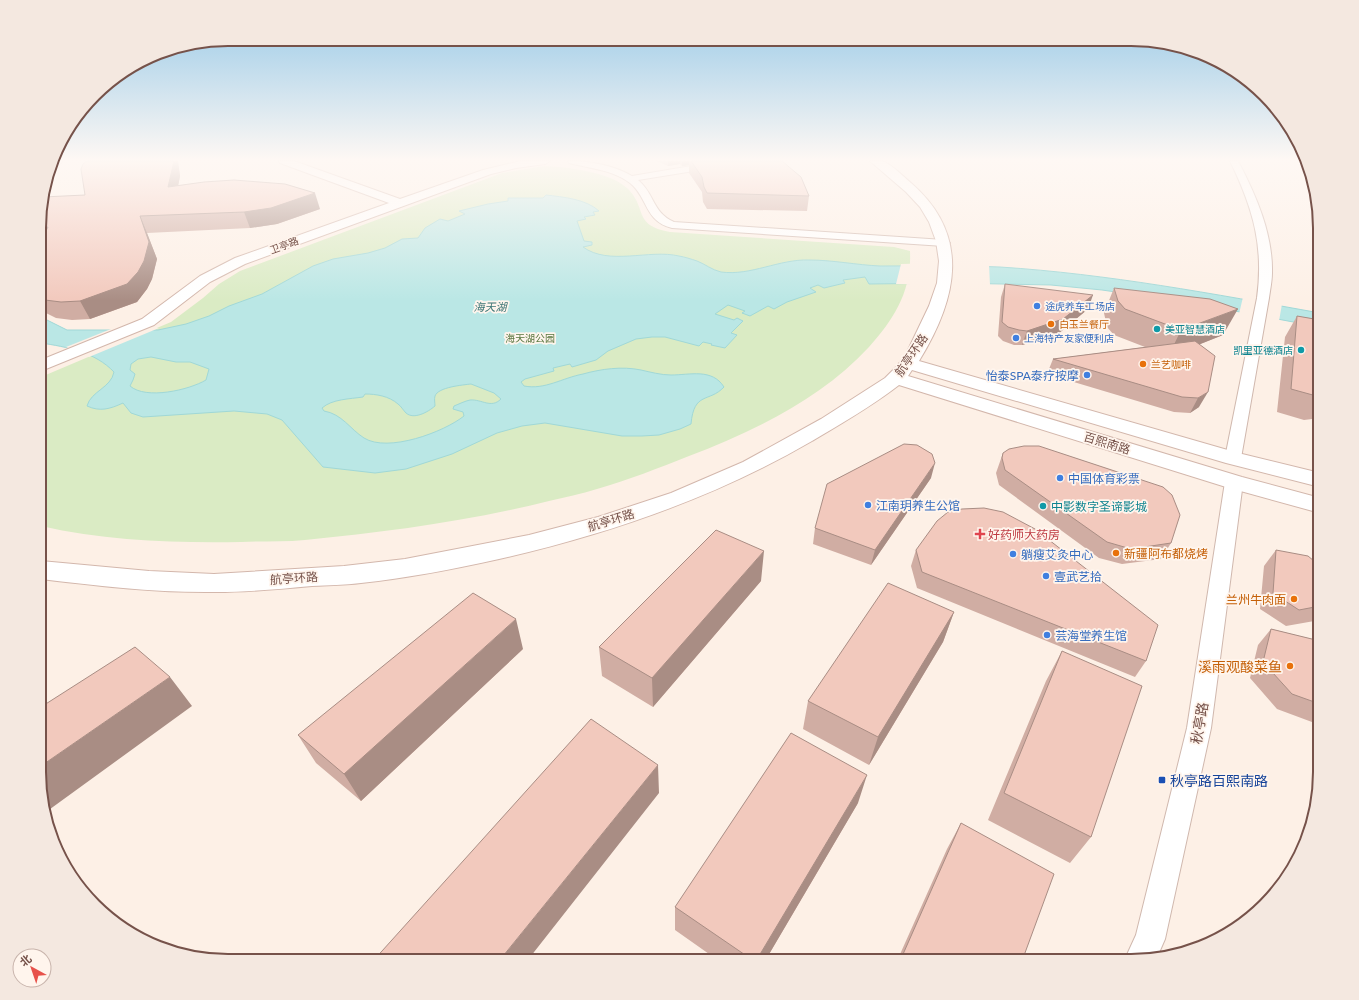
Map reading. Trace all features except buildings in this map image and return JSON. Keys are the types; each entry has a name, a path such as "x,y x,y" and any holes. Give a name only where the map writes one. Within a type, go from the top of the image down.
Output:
{"street":[{"name":"卫亭路","path":"46,364 136,328 159,315 200,282 225,267 387,208"},
{"path":"651,208 654,215 664,222 672,225 944,243"},
{"name":"航亭环路","path":"46,571 120,579 223,583 377,572 450,561 532,544 615,520 690,494 761,462 830,424 902,371 925,336 944,290 946,261 944,243 937,225 926,208"},
{"path":"1233,458 1258,318 1263,298 1266,274 1264,248 1254,208"},
{"name":"百熙南路","path":"902,371 1313,478"},
{"name":"百熙南路","path":"902,371 1234,482 1313,504"},
{"name":"秋亭路","path":"1142,954 1150,939 1200,728 1234,482"}],"green space":[{"name":"海天湖公园","path":"409,208 639,208 645,220 650,225 670,232 894,247 910,251 908,279 900,304 886,326 869,347 850,366 830,382 785,412 738,436 643,474 609,485 519,508 458,520 297,541 216,542 140,540 90,535 46,527 46,375 171,322 219,284 240,271"}],"water":[{"name":"海天湖","path":"473,208 595,208 599,211 593,212 595,215 584,217 586,219 577,221 584,241 592,242 592,245 583,247 593,253 617,256 667,254 681,256 700,262 721,272 743,272 798,260 880,266 985,266 1040,270 1081,274 1161,286 1313,312 1313,326 1192,303 1102,290 1051,285 952,283 869,284 865,277 843,280 845,283 824,288 818,285 810,288 816,292 787,302 774,309 768,306 750,316 742,313 745,311 728,305 715,314 734,320 737,318 743,321 731,333 737,335 725,348 703,342 699,346 665,337 636,339 608,351 596,360 572,367 570,364 553,368 554,371 525,379 521,382 524,386 532,387 546,385 590,372 619,368 667,375 700,374 713,377 719,381 724,387 713,395 699,402 695,407 691,424 680,429 659,435 622,436 545,423 522,426 497,433 452,454 406,469 375,473 323,467 282,420 267,414 234,411 143,417 131,413 123,403 105,409 92,408 87,406 89,401 109,382 114,372 106,365 89,355 61,346 46,344 46,320 67,330 158,330 186,324 262,294 313,266 333,259 368,253 385,248 402,239 418,238 425,228 440,219 448,221 465,214 459,211","holes":["151,357 176,362 190,362 209,369 206,380 199,384 179,390 157,393 137,390 130,386 135,374 130,370 131,364 138,359","471,384 494,393 501,399 497,402 490,403 470,400 454,406 453,409 463,412 464,416 430,434 401,442 374,442 364,438 341,418 324,411 322,408 336,401 363,397 365,394 374,394 391,399 406,413 413,416 429,411 435,406 435,396 437,393 451,387"]}],"pier":[{"path":"937,263 989,265 990,285 896,284 901,264"},
{"path":"1243,297 1282,304 1279,321 1239,314"},
{"path":"116,327 159,328 89,357 66,347"}],"place":[{"name":"途虎养车工场店","path":"1037,306"},
{"name":"白玉兰餐厅","path":"1051,324"},
{"name":"美亚智慧酒店","path":"1157,329"},
{"name":"上海特产友家便利店","path":"1016,338"},
{"name":"凯里亚德酒店","path":"1301,350"},
{"name":"兰艺咖啡","path":"1143,364"},
{"name":"怡泰SPA泰疗按摩","path":"1087,375"},
{"name":"中国体育彩票","path":"1060,478"},
{"name":"江南玥养生公馆","path":"868,505"},
{"name":"中影数字圣谛影城","path":"1043,506"},
{"name":"好药师大药房","path":"980,534"},
{"name":"新疆阿布都烧烤","path":"1116,553"},
{"name":"躺瘦艾灸中心","path":"1013,554"},
{"name":"壹武艺拾","path":"1046,576"},
{"name":"兰州牛肉面","path":"1294,599"},
{"name":"芸海堂养生馆","path":"1047,635"},
{"name":"溪雨观酸菜鱼","path":"1290,666"},
{"name":"秋亭路百熙南路","path":"1162,780"}]}
